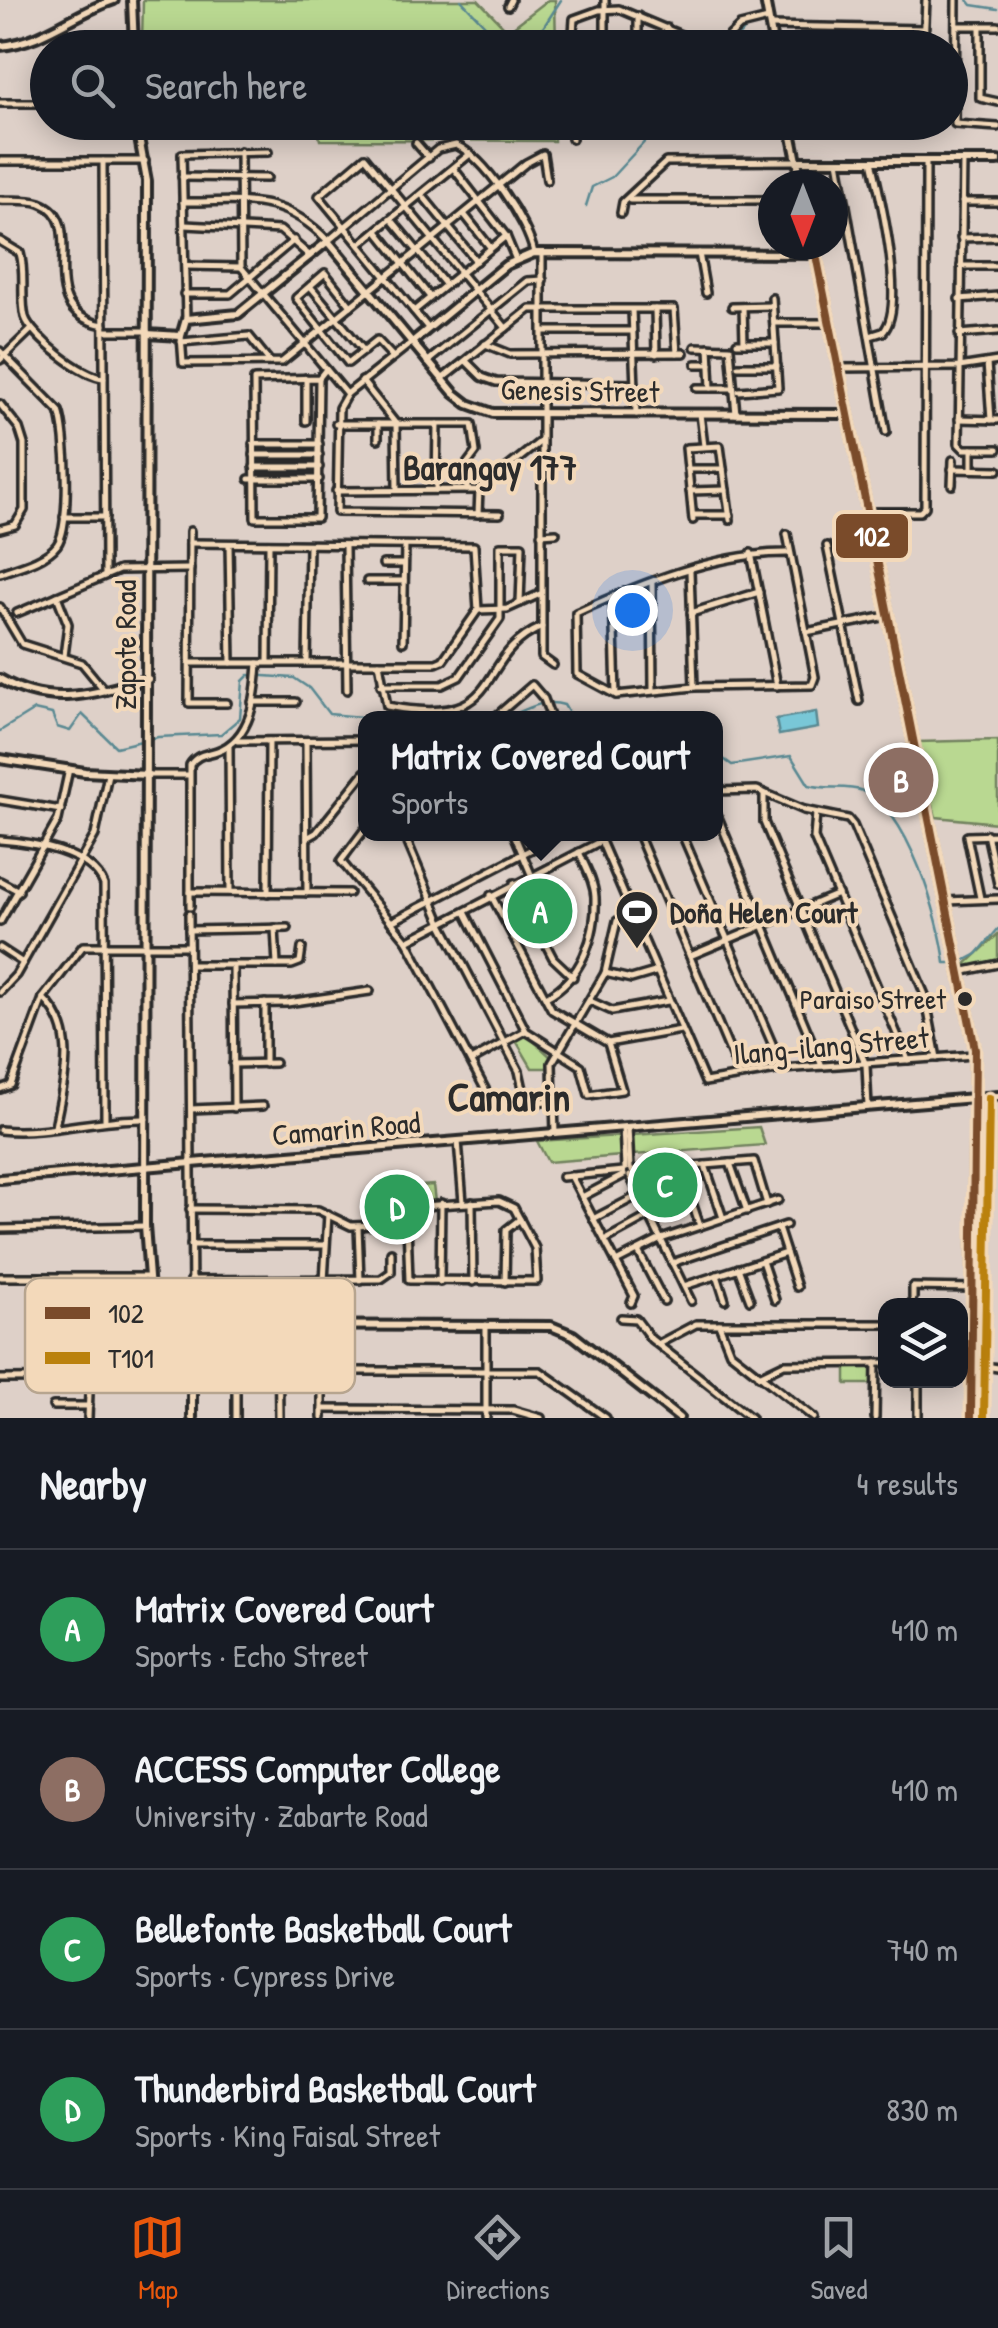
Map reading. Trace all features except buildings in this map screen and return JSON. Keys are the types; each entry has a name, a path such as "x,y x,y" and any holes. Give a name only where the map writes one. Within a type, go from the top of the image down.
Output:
{"main road":[{"path":"50,30 79,12 114,0"},
{"path":"132,0 133,30"},
{"path":"765,0 771,30"},
{"path":"0,46 30,39"},
{"name":"Zapote Road","path":"140,140 145,161 147,333 145,1168"},
{"path":"793,140 799,170"},
{"path":"797,161 998,161"},
{"path":"147,333 181,339 186,319 231,318 328,241"},
{"name":"Genesis Street","path":"328,241 441,379 477,409 542,414 848,414"},
{"path":"410,342 516,260 538,253 758,251"},
{"path":"816,260 976,1055 970,1418"},
{"path":"0,679 26,691 64,699 148,680"},
{"path":"0,758 108,774 148,775"},
{"name":"Camarin Road","path":"0,1179 997,1097"},
{"path":"145,1168 147,1276"},
{"path":"355,1324 543,1324 566,1331 678,1418"}],"street":[{"path":"605,0 606,30"},
{"path":"736,30 769,22 924,29 926,0"},
{"path":"956,0 957,30"},
{"path":"573,30 574,19 605,9 638,15 669,30"},
{"path":"638,15 638,30"},
{"path":"957,26 998,26"},
{"path":"980,26 980,98 998,102"},
{"path":"0,103 30,103"},
{"path":"968,126 998,127"},
{"path":"416,143 429,158"},
{"path":"183,202 273,204 298,213 328,241 446,145 456,145 470,154 528,228 538,253 544,354 542,656 553,665"},
{"path":"186,319 183,152 268,152"},
{"path":"240,152 241,267 347,394"},
{"path":"360,244 470,154"},
{"path":"271,363 249,336 181,339 181,362 271,363 282,362 543,154 548,180"},
{"path":"428,328 319,194 365,157 506,328"},
{"path":"0,161 145,161"},
{"path":"103,161 104,575"},
{"path":"630,200 666,162 797,161"},
{"path":"838,161 886,432"},
{"path":"870,336 883,332 891,320 888,238 872,161"},
{"path":"867,512 920,512 926,507 926,161"},
{"path":"963,161 961,448 998,449"},
{"path":"454,169 506,236 516,260"},
{"path":"182,177 267,178"},
{"path":"422,195 476,260"},
{"path":"0,200 40,203 55,214 62,234 62,284 68,301 84,319 104,328 147,333"},
{"path":"621,213 623,202 630,200 758,200"},
{"path":"962,202 998,202"},
{"path":"464,214 490,248"},
{"path":"391,219 445,284"},
{"path":"185,225 280,230 310,256"},
{"path":"377,231 430,297"},
{"path":"414,311 506,236"},
{"path":"961,238 998,237"},
{"path":"184,294 230,294 294,240"},
{"path":"0,242 20,253 25,316 32,329 85,374 104,378"},
{"path":"699,253 706,293"},
{"path":"184,266 241,267"},
{"path":"960,266 998,266"},
{"path":"352,306 325,273 296,298 348,363 377,340 392,357"},
{"path":"427,362 527,281 542,280"},
{"path":"310,286 364,352"},
{"path":"960,299 998,296"},
{"path":"697,388 778,388 772,298"},
{"path":"732,306 772,306"},
{"path":"743,306 741,342 775,342"},
{"path":"441,379 526,310 543,308 676,310 680,353 503,353 486,344"},
{"path":"655,309 656,354"},
{"path":"632,310 636,414"},
{"path":"774,324 829,323"},
{"path":"0,573 56,546 64,518 62,420 53,402 2,355 32,329"},
{"path":"543,331 632,331"},
{"path":"959,334 998,331"},
{"path":"410,342 347,394 336,424 336,512 500,514"},
{"path":"695,348 730,348 735,411"},
{"path":"709,348 711,388"},
{"path":"465,360 482,377 496,382 635,384"},
{"path":"838,368 959,368 998,361"},
{"path":"959,420 994,420 987,363"},
{"path":"696,364 710,364"},
{"path":"738,366 776,366"},
{"path":"319,378 255,377 251,479 254,518 315,519 319,378 326,370"},
{"path":"306,378 306,421"},
{"path":"362,381 396,424 397,490"},
{"path":"989,396 998,394"},
{"path":"0,404 23,436 24,461 23,515 15,525 0,529"},
{"path":"700,414 704,446"},
{"path":"336,424 475,426 476,452 466,464 467,490"},
{"path":"378,424 378,439"},
{"path":"436,424 436,490"},
{"path":"336,491 479,490 542,441"},
{"path":"254,444 319,444"},
{"path":"686,447 720,447 723,469 730,518 693,517 686,447"},
{"path":"972,449 972,470"},
{"path":"254,455 319,455"},
{"path":"952,460 952,485"},
{"path":"254,466 319,467"},
{"path":"688,469 723,469"},
{"path":"952,469 998,470"},
{"path":"251,479 319,479"},
{"path":"478,514 479,490"},
{"path":"690,492 726,490"},
{"path":"64,518 104,517"},
{"path":"190,531 189,704 227,703"},
{"path":"541,534 556,534"},
{"path":"787,534 814,683 694,687 616,695 577,674 576,613 613,596 751,554 790,552"},
{"path":"190,543 476,548 478,610 440,662 190,662"},
{"path":"229,544 231,662"},
{"path":"268,544 268,663"},
{"path":"307,663 309,545"},
{"path":"345,546 348,690"},
{"path":"403,642 405,546"},
{"path":"380,685 442,685 456,680 500,619 500,546 522,546 520,603"},
{"path":"827,546 859,701"},
{"path":"751,554 778,686"},
{"path":"384,564 404,564"},
{"path":"17,613 104,575 190,569"},
{"path":"690,572 694,687"},
{"path":"367,581 404,581"},
{"path":"652,583 653,691"},
{"path":"692,613 759,592"},
{"path":"478,610 500,610 540,594"},
{"path":"57,596 68,624 64,656"},
{"path":"613,596 616,695"},
{"path":"0,606 3,619 22,644 82,663 105,691"},
{"path":"806,632 887,616"},
{"path":"380,663 384,703 392,708 458,709 480,695 525,635 542,628"},
{"path":"237,741 252,702 258,663"},
{"path":"501,711 528,685 535,686 548,711"},
{"path":"252,702 296,702"},
{"path":"191,1278 189,775 195,758 237,741 358,740"},
{"path":"268,892 269,741"},
{"path":"306,741 307,893"},
{"path":"229,746 230,892"},
{"path":"0,922 61,810 69,769"},
{"path":"0,992 23,963 80,862 101,817 108,774"},
{"path":"148,775 189,775"},
{"path":"307,838 316,833 358,781"},
{"path":"723,791 764,793 816,813 840,816 853,825 924,995 937,1058"},
{"path":"764,793 764,822 866,1064 869,1106"},
{"path":"0,800 61,810"},
{"path":"816,813 813,834 908,1061"},
{"path":"723,828 823,1067"},
{"path":"980,898 968,833 998,835"},
{"path":"987,834 998,884"},
{"path":"358,838 341,859 407,941 495,1106 552,1100"},
{"path":"0,840 44,847 80,862 94,869 104,885 106,1120"},
{"path":"407,841 442,924 506,1042 519,1071 526,1103"},
{"path":"517,841 531,874"},
{"path":"390,922 547,841"},
{"path":"407,941 594,841"},
{"path":"491,895 552,1010 608,1043 680,1030 602,841"},
{"path":"641,841 740,1075"},
{"path":"685,841 783,1070"},
{"path":"545,997 574,978 586,950 595,896 579,852"},
{"path":"0,881 18,890"},
{"path":"514,883 554,958 574,978"},
{"path":"190,892 349,893"},
{"path":"690,956 838,894"},
{"path":"944,899 998,898"},
{"path":"465,912 526,1031 581,1066 589,1096 622,1090 608,1043"},
{"path":"555,1133 552,1065 605,973 615,923 632,913"},
{"path":"275,928 276,965"},
{"path":"189,930 288,928"},
{"path":"0,1089 11,1084 43,998 83,946 190,946"},
{"path":"0,948 23,963"},
{"path":"190,966 300,962 302,948"},
{"path":"960,972 998,964"},
{"path":"233,966 234,1108"},
{"path":"605,973 631,979 656,971"},
{"path":"233,1004 370,991"},
{"path":"43,998 60,1016 66,1043 55,1127"},
{"path":"590,1001 612,1012 668,1001"},
{"path":"265,1003 265,1064"},
{"name":"Ilang-ilang Street","path":"680,1030 702,1080 976,1055"},
{"path":"471,1061 526,1031"},
{"path":"233,1064 275,1063"},
{"path":"189,1109 262,1106"},
{"path":"0,1130 146,1120"},
{"path":"626,1128 627,1172 691,1302"},
{"path":"458,1141 463,1202"},
{"path":"562,1177 754,1161 768,1204"},
{"path":"730,1163 747,1210"},
{"path":"705,1165 723,1218"},
{"path":"680,1167 700,1226"},
{"path":"582,1197 627,1172"},
{"path":"572,1176 634,1296 631,1302"},
{"path":"594,1219 640,1195"},
{"path":"616,1262 661,1239 778,1200"},
{"path":"472,1202 473,1282"},
{"path":"472,1202 505,1202 520,1219 535,1248 538,1277 532,1282 408,1280 408,1224 424,1204 472,1202"},
{"path":"604,1240 650,1216 692,1202"},
{"path":"440,1282 441,1203"},
{"path":"190,1209 328,1212 343,1224 408,1224"},
{"path":"324,1278 328,1212"},
{"path":"505,1282 506,1230 520,1219"},
{"path":"672,1263 786,1225"},
{"path":"0,1228 145,1226"},
{"path":"358,1226 360,1280"},
{"path":"778,1228 797,1287"},
{"path":"191,1245 324,1245"},
{"path":"638,1251 664,1301"},
{"path":"355,1280 388,1276 392,1252"},
{"path":"683,1286 786,1253"},
{"path":"762,1261 775,1300"},
{"path":"738,1268 750,1300"},
{"path":"717,1275 726,1300"},
{"path":"0,1276 147,1276"},
{"path":"914,1298 914,1287 974,1288"},
{"path":"621,1318 636,1319 658,1344 750,1418"},
{"path":"719,1324 730,1352 814,1418"},
{"path":"658,1344 689,1326 878,1324"},
{"path":"486,1325 486,1414"},
{"path":"968,1362 998,1368"},
{"path":"759,1376 784,1364 876,1363 876,1418"},
{"path":"355,1371 547,1373 606,1418"},
{"path":"918,1388 918,1418"},
{"path":"88,1418 89,1393"},
{"path":"279,1393 279,1418"},
{"path":"322,1393 322,1418"},
{"path":"53,1406 89,1406"},
{"path":"322,1410 486,1414 526,1411 541,1418"}],"green space":[{"path":"143,0 478,0 507,30 142,30"},
{"path":"548,0 555,0 556,30 509,30"},
{"path":"320,140 554,140 554,141"},
{"path":"998,740 998,823 936,817 917,742"},
{"path":"541,896 552,918 538,925 527,903"},
{"path":"998,934 998,966 966,972 964,966"},
{"path":"525,1033 552,1058 550,1068 532,1068 515,1039"},
{"path":"759,1127 765,1145 634,1155 632,1135"},
{"path":"620,1136 621,1156 548,1162 537,1141"},
{"path":"668,1170 676,1194 647,1204 634,1177 636,1173"},
{"path":"433,1185 435,1202 423,1203 407,1223 375,1219 379,1189"},
{"path":"846,1366 875,1366 875,1384 846,1384"}],"water":[{"path":"816,712 818,728 779,735 776,719"}],"waterway":[{"path":"461,0 490,30"},
{"path":"542,30 561,0"},
{"path":"968,0 972,5 998,9"},
{"path":"586,206 592,187 612,177 646,140"},
{"path":"0,731 34,710 52,714 57,727 70,731 82,714 116,747 158,737 221,734 240,718 243,681 249,675 294,678 309,688 329,714 358,717"},
{"path":"522,711 549,703 564,705 568,711"},
{"path":"723,759 732,765 791,756 809,785 857,789 879,802 894,819 919,867 945,963 954,963"},
{"path":"962,962 977,954 998,929"}],"transit line":[{"name":"102","path":"817,260 975,1049 971,1418"},
{"name":"T101","path":"984,1418 989,1098"}],"place":[{"name":"ACCESS Computer College","path":"901,780"},
{"name":"Matrix Covered Court","path":"540,911"},
{"name":"Doña Helen Court","path":"637,950"},
{"name":"Paraiso Street","path":"965,999"},
{"name":"Bellefonte Basketball Court","path":"665,1185"},
{"name":"Thunderbird Basketball Court","path":"397,1207"}],"district":[{"name":"Barangay 177","path":"490,467"},
{"name":"Camarin","path":"509,1096"}]}
